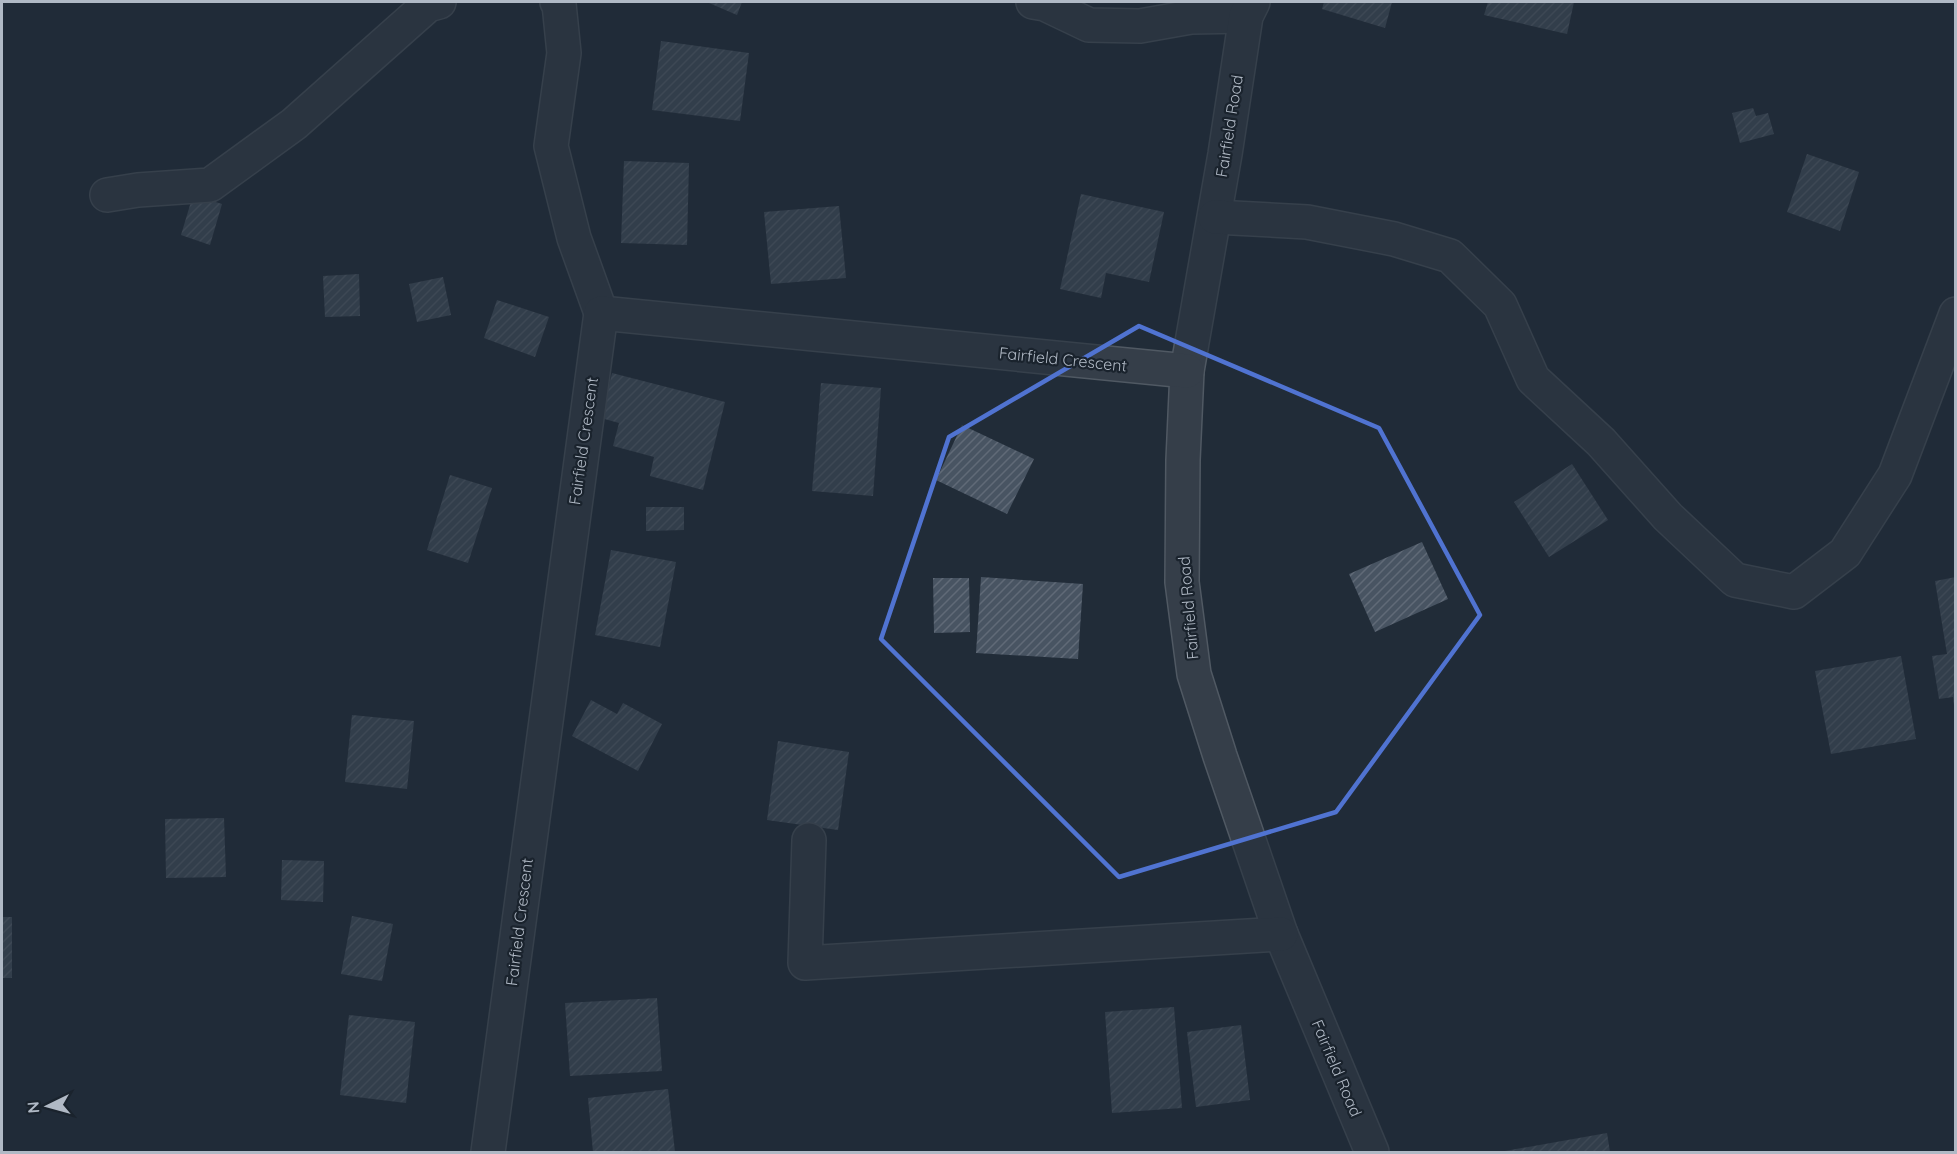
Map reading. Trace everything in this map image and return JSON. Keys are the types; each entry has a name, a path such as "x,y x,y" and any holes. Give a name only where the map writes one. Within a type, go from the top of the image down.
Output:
{"street":[{"path":"107,195 138,190 210,185 294,124 428,5 439,2"},
{"path":"556,2 559,4 564,53 551,146 574,238 601,313"},
{"path":"1040,2 1089,25 1140,26 1249,9"},
{"name":"Fairfield Road","path":"1249,9 1187,371 1183,460 1182,582 1194,674 1281,934 1372,1152"},
{"path":"1215,217 1307,222 1394,239 1450,256 1500,305 1533,379 1601,442 1668,517 1734,580 1794,592 1845,553 1894,475 1956,314"},
{"name":"Fairfield Crescent","path":"488,1152 601,313 1187,371"},
{"path":"809,840 805,963 1281,934"}],"highlighted area":[{"path":"1139,326 1379,428 1480,615 1336,812 1119,877 881,639 949,437"}],"building":[{"path":"710,2 742,2 737,15"},
{"path":"1324,2 1392,2 1385,28 1322,9"},
{"path":"1488,2 1574,2 1567,34 1484,15"},
{"path":"661,41 749,53 740,121 652,110"},
{"path":"1753,108 1756,116 1768,113 1774,134 1740,143 1732,113"},
{"path":"1807,154 1859,172 1840,231 1787,212"},
{"path":"624,161 689,163 687,245 621,243"},
{"path":"1081,194 1164,212 1149,282 1106,273 1101,298 1060,289"},
{"path":"193,195 222,204 210,245 181,235"},
{"path":"839,206 846,278 771,284 764,212"},
{"path":"359,274 360,316 325,317 323,276"},
{"path":"443,277 451,315 417,322 409,284"},
{"path":"497,300 549,317 535,357 484,338"},
{"path":"612,373 725,402 703,490 650,476 654,457 613,446 619,423 601,418"},
{"path":"821,383 881,388 873,496 812,491"},
{"path":"962,425 1034,459 1007,514 936,480"},
{"path":"1572,464 1608,520 1549,557 1514,502"},
{"path":"450,475 492,488 468,563 427,550"},
{"path":"646,507 684,507 684,530 646,531"},
{"path":"1422,542 1448,599 1375,632 1349,574"},
{"path":"611,550 676,562 660,647 595,635"},
{"path":"981,577 1083,584 1078,659 976,653"},
{"path":"1956,577 1956,705 1954,705 1953,697 1939,699 1932,656 1947,654 1935,581"},
{"path":"933,578 969,578 970,632 934,633"},
{"path":"1901,656 1916,739 1831,754 1815,671"},
{"path":"591,700 617,714 623,703 662,724 638,771 572,736"},
{"path":"352,715 414,721 407,789 345,782"},
{"path":"778,741 849,752 838,830 767,820"},
{"path":"224,818 226,877 166,878 165,819"},
{"path":"282,860 324,861 323,902 281,900"},
{"path":"352,916 393,924 382,981 341,974"},
{"path":"2,917 12,917 12,978 2,978"},
{"path":"657,998 662,1071 570,1076 565,1003"},
{"path":"1174,1007 1182,1108 1112,1113 1105,1012"},
{"path":"349,1015 415,1022 406,1103 340,1095"},
{"path":"1241,1025 1250,1100 1196,1107 1187,1032"},
{"path":"668,1089 675,1152 593,1152 588,1098"},
{"path":"1607,1133 1610,1152 1505,1152 1505,1151"}]}
